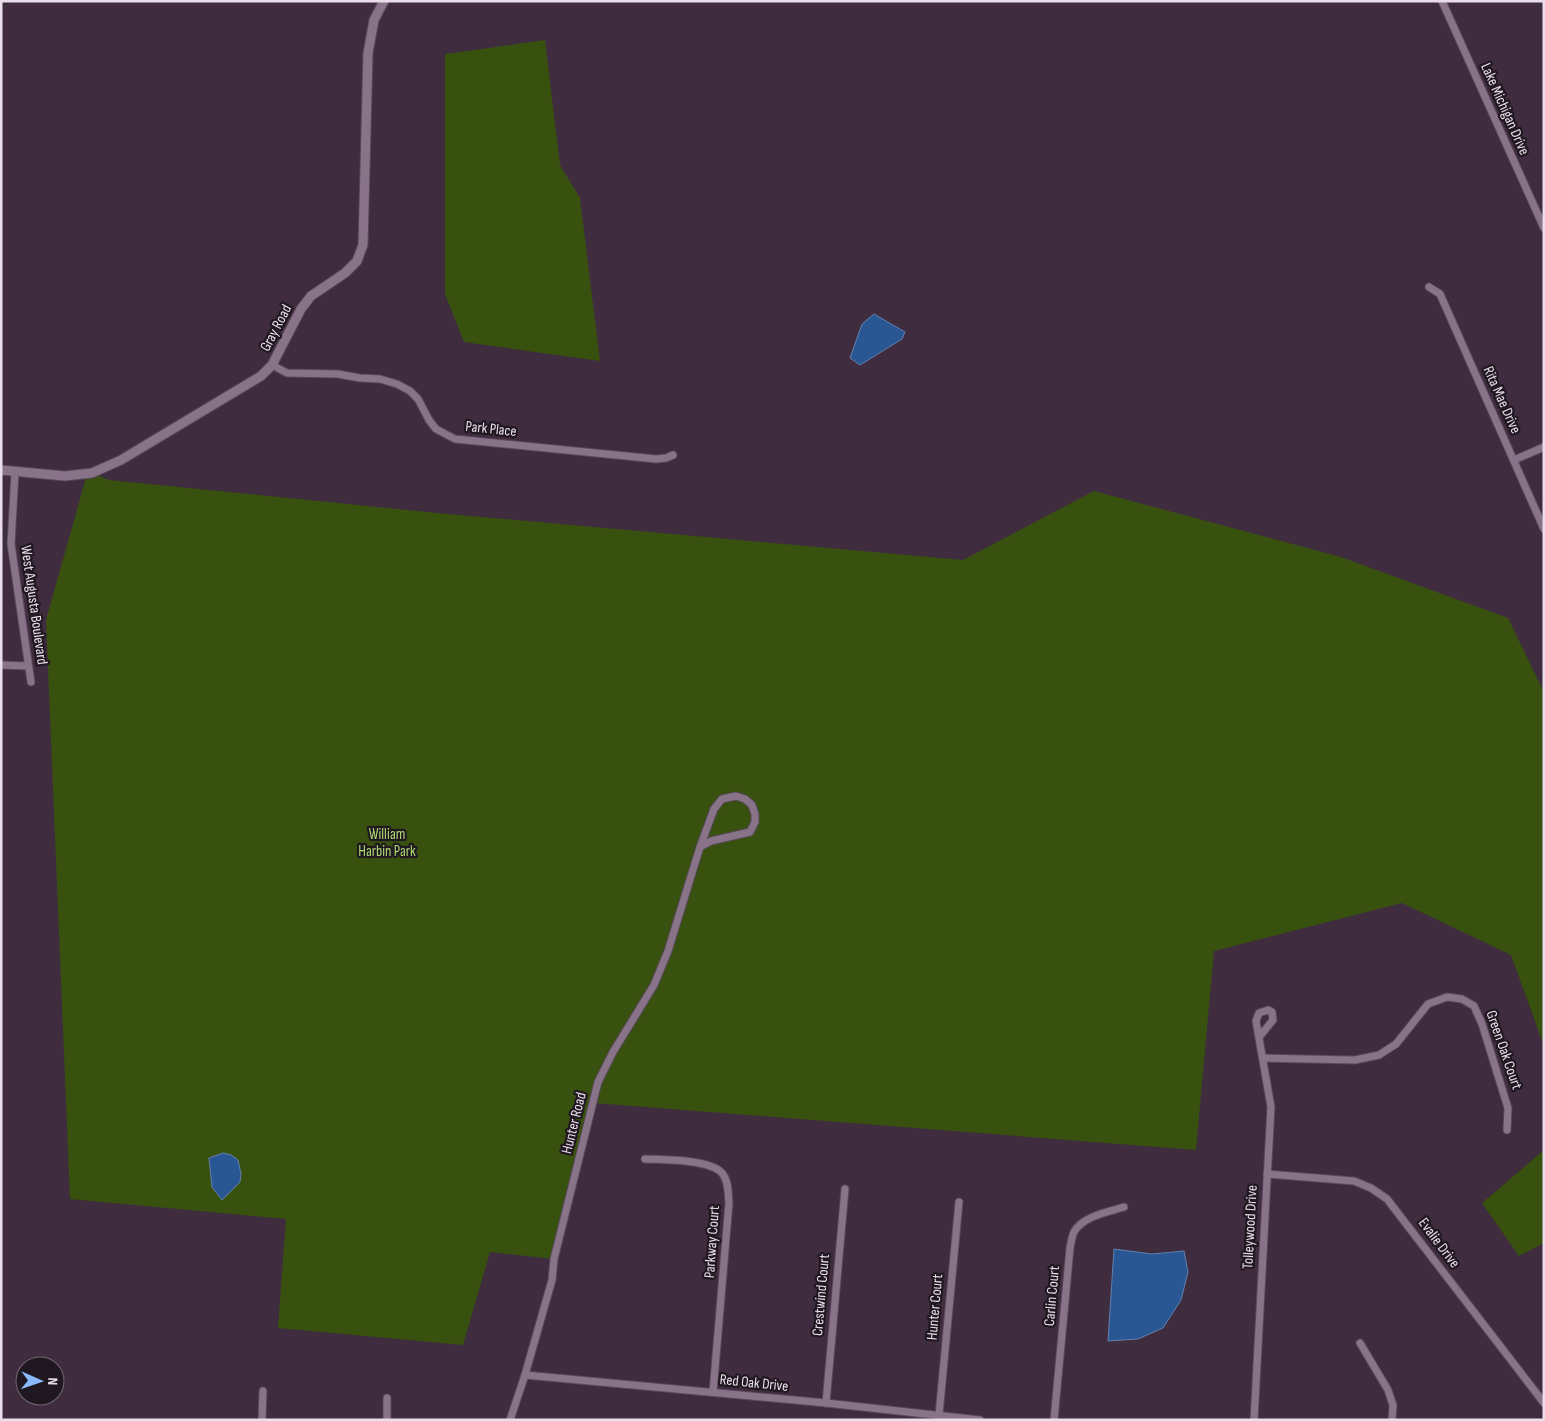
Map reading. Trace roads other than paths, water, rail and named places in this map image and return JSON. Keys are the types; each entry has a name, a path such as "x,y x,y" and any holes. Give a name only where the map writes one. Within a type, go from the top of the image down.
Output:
{"street":[{"name":"Gray Road","path":"1,470 65,476 80,475 99,470 123,459 260,376 272,365 301,309 311,296 345,273 357,261 363,245 368,53 374,20 384,1"},
{"name":"Lake Michigan Drive","path":"1442,1 1544,228"},
{"name":"Rita Mae Drive","path":"1429,287 1440,294 1544,530"},
{"name":"Park Place","path":"272,365 287,373 338,374 380,379 397,384 410,391 418,399 428,420 436,429 455,439 656,459 673,455"},
{"path":"1514,460 1544,446"},
{"name":"West Augusta Boulevard","path":"15,472 11,544 31,682"},
{"path":"1,665 28,666"},
{"name":"Hunter Road","path":"510,1420 525,1376 552,1280 554,1258 598,1082 613,1052 654,985 668,951 700,847 714,809 722,799 736,796 745,799 752,805 755,822 750,832 711,841 700,847"},
{"name":"Green Oak Court","path":"1263,1058 1355,1060 1379,1055 1396,1044 1428,1004 1447,997 1462,999 1474,1006 1482,1024 1508,1108 1507,1130"},
{"name":"Tolleywood Drive","path":"1254,1420 1271,1107 1260,1036"},
{"name":"Parkway Court","path":"646,1159 712,1166 722,1174 728,1185 729,1203 713,1392"},
{"name":"Evalie Drive","path":"1267,1174 1354,1181 1371,1188 1387,1199 1544,1403"},
{"name":"Crestwind Court","path":"826,1403 845,1189"},
{"name":"Hunter Court","path":"939,1415 958,1202"},
{"name":"Carlin Court","path":"1054,1420 1070,1248 1074,1232 1082,1223 1092,1217 1124,1208"},
{"path":"1360,1343 1388,1390 1393,1405 1392,1420"},
{"name":"Red Oak Drive","path":"525,1376 713,1392 980,1420"},
{"path":"262,1420 263,1391"},
{"path":"387,1398 387,1420"}],"water":[{"path":"874,314 905,332 902,339 860,365 850,358 862,324"},
{"path":"223,1153 231,1155 238,1160 241,1174 240,1182 222,1200 212,1187 209,1158"},
{"path":"1114,1249 1152,1254 1184,1251 1188,1272 1181,1300 1163,1328 1138,1339 1108,1341"}],"park label":[{"name":"William Harbin Park","path":"387,842"}]}
